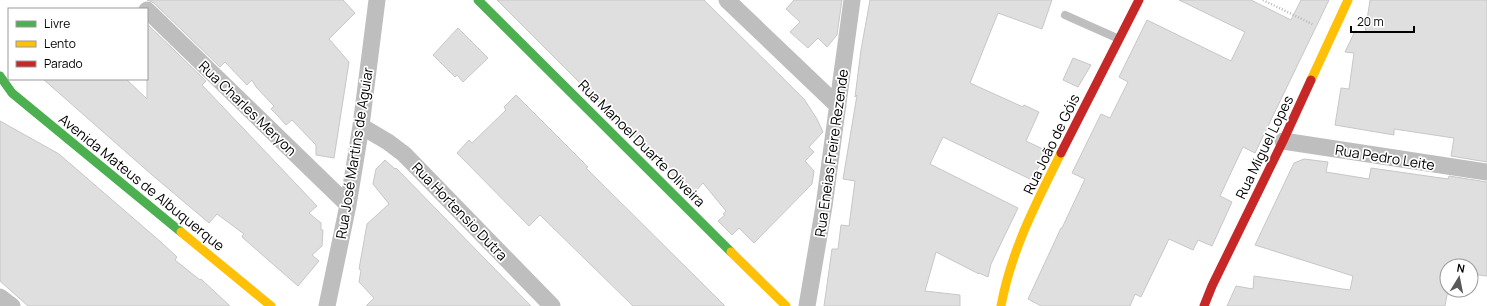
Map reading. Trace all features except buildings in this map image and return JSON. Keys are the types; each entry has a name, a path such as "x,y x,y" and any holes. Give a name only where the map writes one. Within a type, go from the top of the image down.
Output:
{"street":[{"name":"Rua Charles Meryon","path":"136,0 144,8"},
{"name":"Rua José Martins de Aguiar","path":"327,306 348,205 361,126 377,0"},
{"name":"Rua Manoel Duarte Oliveira","path":"478,0 786,306"},
{"path":"727,0 838,106"},
{"name":"Rua Eneias Freire Rezende","path":"808,306 838,106 852,0"},
{"name":"Rua João de Góis","path":"1001,306 1010,266 1017,246 1049,177 1139,0"},
{"name":"Rua Miguel Lopes","path":"1204,306 1212,286 1283,141 1348,0"},
{"name":"Rua Charles Meryon","path":"148,12 348,205"},
{"name":"Avenida Mateus de Albuquerque","path":"0,76 6,92 271,306"},
{"name":"Rua Hortensio Dutra","path":"361,126 388,142 404,154 552,306"},
{"name":"Rua Pedro Leite","path":"1283,141 1487,172"},
{"path":"0,297 12,306"}],"lane":[{"path":"1065,16 1119,39"}],"path":[{"path":"1263,0 1332,34"}],"traffic: fast":[{"path":"478,0 731,252"},
{"path":"0,76 12,93 181,232"}],"traffic: slow":[{"path":"1311,80 1348,0"},
{"path":"1001,306 1011,266 1025,228 1061,153"},
{"path":"181,232 271,306"},
{"path":"731,252 786,306"}],"traffic: jam":[{"path":"1061,153 1139,0"},
{"path":"1204,306 1212,286 1311,80"}]}
